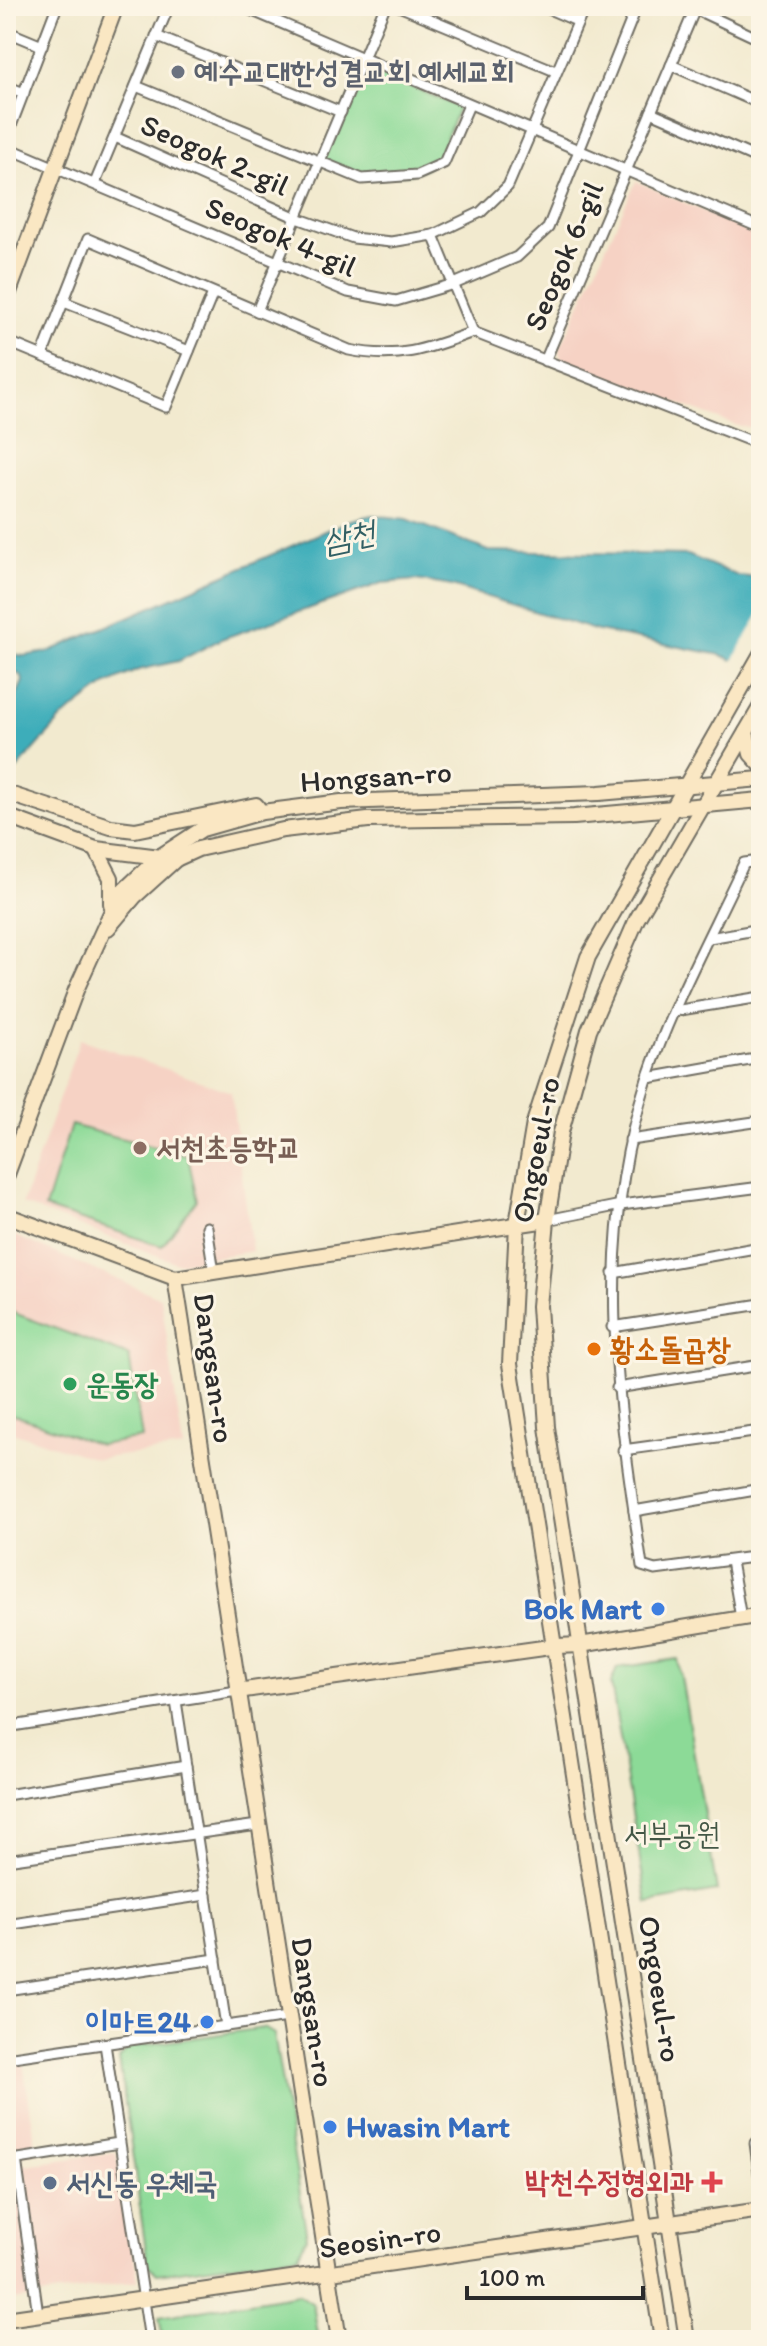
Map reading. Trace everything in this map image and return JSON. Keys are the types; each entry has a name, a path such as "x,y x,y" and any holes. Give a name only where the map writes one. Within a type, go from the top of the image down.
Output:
{"street":[{"path":"6,139 57,6"},
{"path":"6,300 58,169 116,6"},
{"path":"95,183 169,6"},
{"path":"241,6 577,149"},
{"name":"Seogok 2-gil","path":"257,311 385,6"},
{"path":"399,6 555,71"},
{"path":"542,6 577,21"},
{"name":"Seogok 2-gil","path":"115,137 297,218 369,242 433,235 481,212 508,186 585,6"},
{"name":"Seogok 4-gil","path":"6,147 366,298 396,301 454,284 517,257 548,228 577,149 637,6"},
{"name":"Seogok 6-gil","path":"545,361 695,9 761,40"},
{"path":"6,31 42,46"},
{"path":"156,36 341,112"},
{"path":"671,65 761,104"},
{"path":"6,86 24,93"},
{"name":"Seogok 2-gil","path":"136,86 319,164 362,179 392,180 425,172 444,163 469,105"},
{"path":"651,112 761,160"},
{"name":"Seogok 6-gil","path":"577,149 761,228"},
{"path":"433,235 473,332"},
{"path":"42,356 88,239 349,350 372,355 418,352 473,332 761,445"},
{"path":"6,341 166,407 213,293"},
{"path":"64,302 189,351"},
{"name":"Ongoeul-ro","path":"662,2340 557,1646 510,1364 517,1224 534,1123 588,957 761,654"},
{"name":"Ongoeul-ro","path":"687,2340 547,1427 539,1306 547,1220 561,1132 589,1030 637,919 690,823 704,807 761,706"},
{"path":"746,732 756,759"},
{"name":"Hongsan-ro","path":"6,793 111,827 154,828 256,805 262,812 341,802 685,787 761,779"},
{"name":"Hongsan-ro","path":"6,816 96,849 176,859 198,849 283,830 368,820 574,817 761,800"},
{"path":"6,1177 97,941 119,895 159,857 202,829 262,812"},
{"path":"96,849 105,860 111,878 110,912"},
{"path":"97,941 135,896 176,859"},
{"path":"761,861 744,863 674,1011 648,1078 630,1140 613,1273 612,1327 623,1450 642,1566 655,1570 761,1556"},
{"path":"709,938 761,929"},
{"path":"674,1011 761,997"},
{"path":"648,1078 761,1058"},
{"path":"630,1140 761,1121"},
{"path":"517,1224 621,1205 761,1187"},
{"name":"Dangsan-ro","path":"6,1215 175,1278 339,2340"},
{"name":"Ongoeul-ro","path":"175,1278 517,1224"},
{"path":"207,1227 214,1272"},
{"path":"613,1273 761,1247"},
{"path":"612,1327 761,1304"},
{"path":"617,1388 761,1365"},
{"path":"623,1450 761,1431"},
{"path":"634,1511 761,1489"},
{"path":"731,1561 741,1618"},
{"path":"6,1727 237,1691 580,1645 761,1615"},
{"path":"176,1701 226,2026"},
{"path":"6,1795 186,1766"},
{"path":"6,1860 258,1825"},
{"path":"6,1925 206,1895"},
{"path":"6,1990 216,1959"},
{"path":"6,2058 288,2017"},
{"path":"105,2044 150,2340"},
{"path":"761,2142 755,2143 761,2187"},
{"path":"38,2314 11,2160 119,2143"},
{"name":"Seosin-ro","path":"6,2319 761,2210"}],"shaded area":[{"path":"636,181 761,237 761,428 738,426 561,359 559,351"},
{"name":"서천초등학교","path":"80,1039 231,1092 252,1251 177,1263 22,1204"},
{"path":"6,1232 161,1298 183,1448 95,1459 6,1430"},
{"path":"23,2063 37,2152 6,2157 6,2065"},
{"path":"116,2152 138,2281 6,2301 6,2168"}],"green space":[{"path":"362,66 459,107 437,160 426,168 412,174 357,178 321,164"},
{"path":"71,1125 188,1156 197,1200 162,1246 45,1208"},
{"name":"운동장","path":"6,1310 129,1356 142,1438 99,1445 6,1412"},
{"name":"서부공원","path":"678,1659 717,1891 647,1903 611,1683 617,1668"},
{"path":"264,2028 274,2034 307,2237 298,2255 157,2274 148,2265 119,2059 129,2047"},
{"path":"298,2294 313,2304 319,2340 163,2340 159,2317"}],"water":[{"name":"삼천","path":"372,515 407,519 488,551 688,555 738,576 761,578 761,672 721,655 598,631 452,586 416,580 382,583 221,639 179,661 138,670 107,684 63,717 16,770 6,794 6,720 23,681 21,675 6,669 6,652 23,656 48,652 351,520"}],"pier":[{"path":"761,611 761,676 731,664"}],"place":[{"name":"예수교대한성결교회 예세교회","path":"178,72"},
{"name":"서천초등학교","path":"140,1148"},
{"name":"황소돌곱창","path":"594,1349"},
{"name":"운동장","path":"70,1384"},
{"name":"Bok Mart","path":"658,1609"},
{"name":"이마트24","path":"207,2022"},
{"name":"Hwasin Mart","path":"330,2127"},
{"name":"박천수정형외과","path":"712,2182"},
{"name":"서신동 우체국","path":"50,2183"}]}
